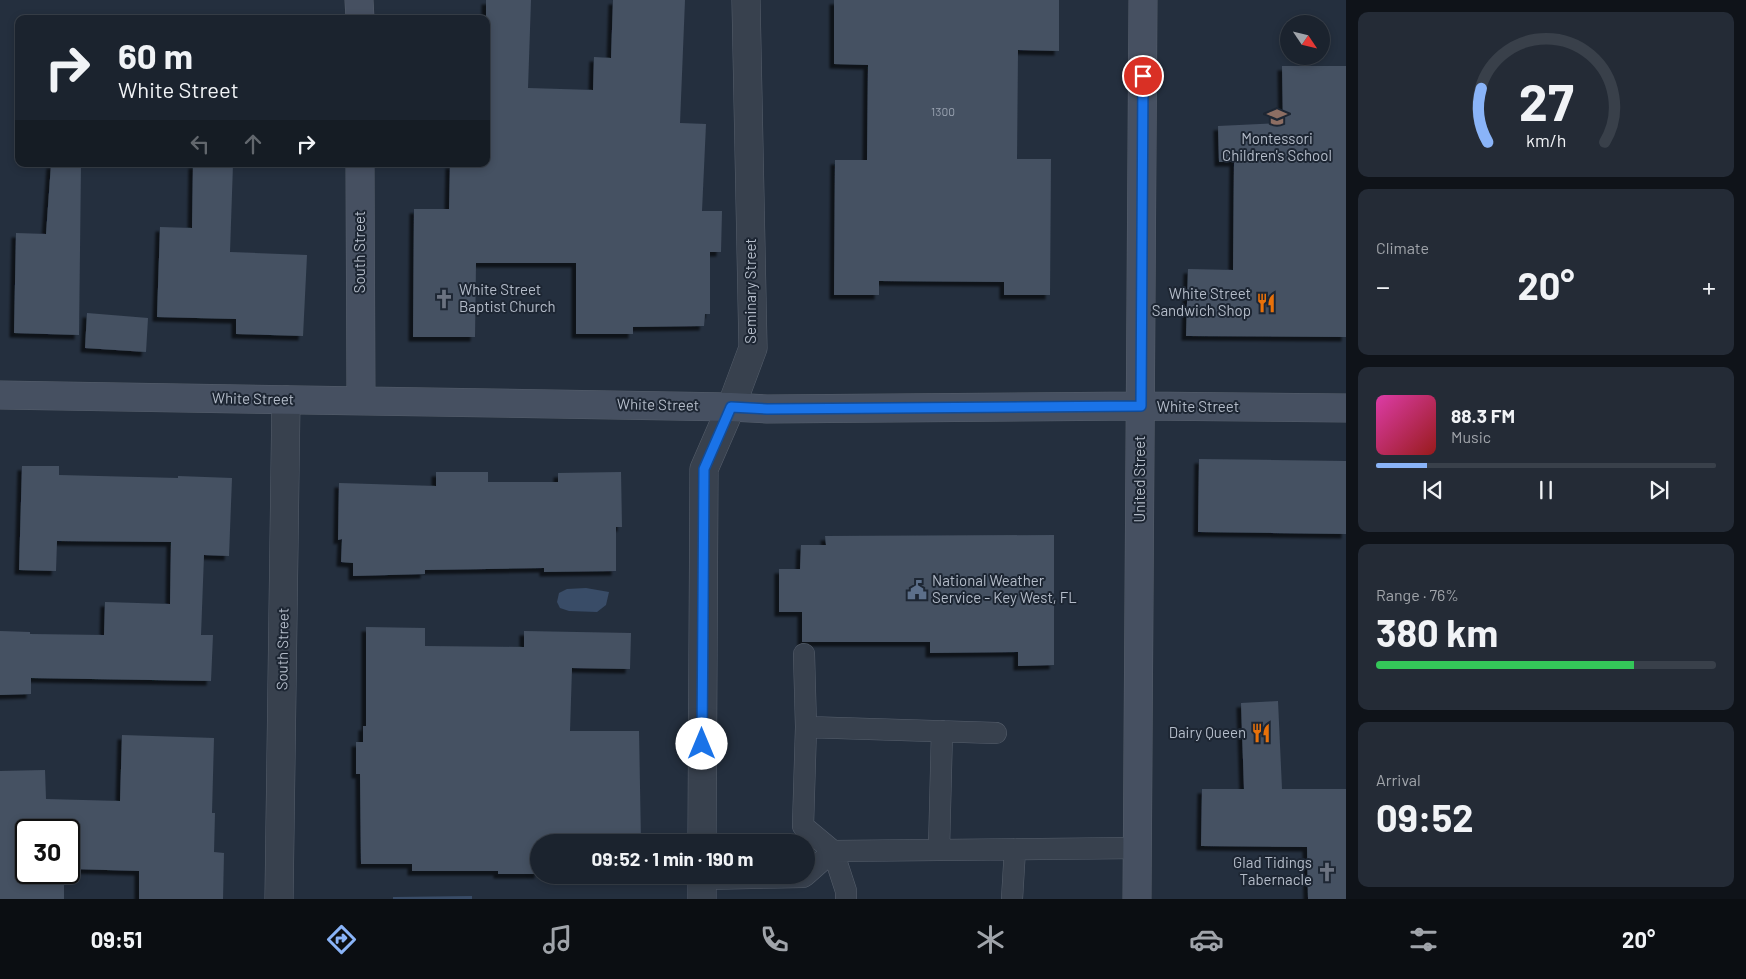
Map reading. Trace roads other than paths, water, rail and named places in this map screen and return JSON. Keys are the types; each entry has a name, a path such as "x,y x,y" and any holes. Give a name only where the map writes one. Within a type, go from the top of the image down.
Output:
{"street":[{"path":"360,0 360,15"},
{"name":"Seminary Street","path":"702,834 704,469 731,407 753,348 746,0"},
{"name":"United Street","path":"1137,899 1143,0"},
{"name":"South Street","path":"360,167 361,400"},
{"name":"White Street","path":"0,395 361,400 767,409 1141,406 1346,408"},
{"name":"South Street","path":"279,899 286,400"}],"lane":[{"path":"804,654 806,727 803,826 834,851 846,891 846,899"},
{"path":"806,727 996,733"},
{"path":"939,850 942,731"},
{"path":"815,867 834,851 1138,848"},
{"path":"1012,899 1015,849"}],"water":[{"path":"586,588 609,592 606,605 597,612 569,611 560,608 557,602 559,593 567,589"},
{"path":"472,896 472,899 393,899 393,897"}],"place":[{"name":"Montessori Children's School","path":"1277,117"},
{"name":"White Street Baptist Church","path":"444,299"},
{"name":"White Street Sandwich Shop","path":"1266,303"},
{"name":"National Weather Service - Key West, FL","path":"917,590"},
{"name":"Dairy Queen","path":"1261,733"},
{"name":"Glad Tidings Tabernacle","path":"1327,872"}]}
